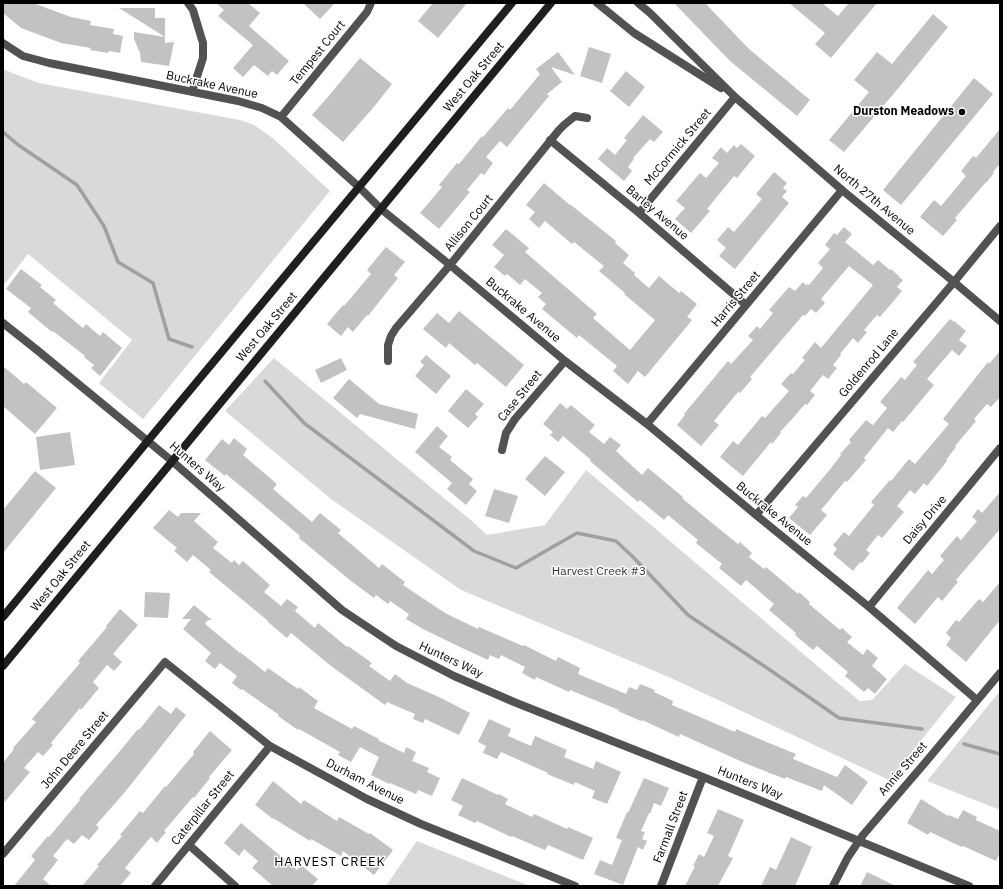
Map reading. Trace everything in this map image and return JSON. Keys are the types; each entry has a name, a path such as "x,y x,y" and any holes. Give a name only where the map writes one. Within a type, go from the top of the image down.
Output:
{"main road":[{"name":"West Oak Street","path":"3,617 512,3"},
{"name":"West Oak Street","path":"3,666 551,3"}],"street":[{"path":"188,3 193,10 203,43 203,58 192,92"},
{"name":"Tempest Court","path":"281,117 367,12 370,3"},
{"name":"North 27th Avenue","path":"597,3 634,33 735,97"},
{"name":"North 27th Avenue","path":"638,3 735,97 842,190 1000,321"},
{"name":"Buckrake Avenue","path":"3,43 23,56 49,63 238,102 262,108 281,117 359,187 381,209 565,361 647,424 869,607 977,700"},
{"name":"McCormick Street","path":"639,213 735,97"},
{"name":"Allison Court","path":"388,361 388,345 396,328 450,265 550,140 575,116 587,118"},
{"name":"Barley Avenue","path":"550,140 639,213 746,305"},
{"name":"Harris Street","path":"647,424 842,190"},
{"name":"Goldenrod Lane","path":"756,515 1000,226"},
{"name":"Hunters Way","path":"3,323 172,461 342,610 396,646 454,676 514,702 703,777 969,886"},
{"name":"Case Street","path":"502,450 506,433 515,419 565,361"},
{"name":"Daisy Drive","path":"869,607 1000,448"},
{"name":"Durham Avenue","path":"165,662 270,746 367,799 422,824 575,886"},
{"name":"John Deere Street","path":"3,854 165,662"},
{"name":"Annie Street","path":"833,886 844,863 859,841 1000,673"},
{"name":"Caterpillar Street","path":"155,886 270,746"},
{"name":"Farmall Street","path":"661,886 703,777"},
{"path":"189,845 235,886"}],"green space":[{"path":"3,69 39,83 240,120 254,125 274,139 330,191 143,419 99,383 132,340 28,254 3,286"},
{"name":"Harvest Creek #3","path":"274,358 487,535 545,525 586,470 860,701 872,700 905,664 956,697 889,780 671,678 461,590 331,499 225,411"},
{"path":"1000,691 1000,810 927,781"},
{"path":"417,841 530,886 386,886"}],"building":[{"path":"3,3 33,3 71,17 91,21 90,25 114,29 113,34 123,36 120,53 90,50 91,48 61,43 21,28 3,13"},
{"path":"216,3 248,3 260,13 249,26 289,61 277,75 272,71 268,76 254,65 243,77 233,68 253,45 218,16 224,10"},
{"path":"303,3 335,3 320,19"},
{"path":"433,3 467,3 438,38 418,21"},
{"path":"674,3 705,3 749,49 810,100 797,116 730,61"},
{"path":"789,3 822,3 838,16 849,3 877,3 831,58 815,44 825,33"},
{"path":"119,8 155,8 155,18 165,18 165,37"},
{"path":"933,14 948,27 844,152 829,140 869,92 854,80 877,52 892,64"},
{"path":"134,32 165,37 165,43 174,42 169,66 141,62 140,53 134,39"},
{"path":"589,47 611,54 602,83 580,76"},
{"path":"558,52 575,75 551,67 562,82 547,94 549,96 507,147 500,141 486,157 493,163 484,175 481,173 467,190 470,192 439,229 420,213 442,187 439,185 457,163 459,164 508,108 510,110 540,74 536,69"},
{"path":"360,58 392,84 343,142 312,115"},
{"path":"626,71 645,87 629,107 610,91"},
{"path":"974,78 993,94 901,205 883,190"},
{"path":"643,115 663,132 654,142 650,139 633,158 634,159 628,167 632,171 624,181 598,159 607,148 615,155 627,140 624,138"},
{"path":"1000,129 1000,164 986,183 955,218 957,220 943,236 920,217 934,200 941,206 966,176 961,171 973,156 976,158"},
{"path":"741,144 755,156 737,178 734,176 707,209 710,211 691,233 675,219 685,208 676,201 700,173 706,178 719,163 712,158 721,147 727,153 734,145 737,148"},
{"path":"774,172 787,183 783,188 787,191 782,197 789,203 735,269 719,256 726,248 717,240 728,227 734,232 762,199 756,194"},
{"path":"544,183 616,241 615,243 629,255 623,263 649,288 659,276 679,293 681,291 697,304 687,317 692,320 645,377 638,371 628,384 613,371 617,366 579,335 577,338 542,309 546,304 538,297 542,293 525,279 520,285 507,274 505,276 494,267 504,255 492,245 506,229 529,248 525,252 597,314 593,318 630,350 655,320 599,271 604,266 574,242 572,244 545,221 539,228 529,219 535,212 526,205"},
{"path":"844,227 852,234 845,242 873,265 878,260 890,270 891,269 903,280 897,287 902,291 880,317 877,315 864,330 867,332 858,343 853,338 833,365 837,368 828,379 823,375 810,391 815,395 780,432 781,433 772,444 771,442 743,476 720,457 733,441 738,445 762,416 765,418 789,391 781,384 791,373 793,374 805,360 802,358 815,342 821,348 873,285 849,266 821,299 825,303 816,313 811,309 805,316 803,315 750,377 752,379 740,393 738,392 714,421 719,425 701,446 677,425 685,415 684,414 728,361 731,364 753,340 748,336 757,326 760,329 773,313 769,310 789,287 795,291 803,282 806,285 809,285 823,268 818,263 830,249 825,245 834,233 837,235"},
{"path":"386,247 405,262 394,275 398,278 368,316 367,315 353,332 348,327 341,336 327,324 371,274 367,270"},
{"path":"21,269 42,285 40,287 56,300 53,303 83,328 86,324 100,336 103,332 122,348 100,376 91,368 94,365 84,357 85,356 28,312 31,308 6,289"},
{"path":"459,311 524,365 506,387 477,363 475,365 449,343 446,348 423,329 437,313 449,323"},
{"path":"950,319 966,331 959,340 967,346 959,356 952,350 927,379 934,385 893,432 888,428 864,458 866,460 847,482 845,481 821,510 827,515 810,535 789,518 798,507 795,505 803,496 806,498 851,442 849,440 866,420 873,425 887,408 880,402 901,377 905,380 917,365 913,362"},
{"path":"1000,351 1000,397 991,407 987,404 974,419 976,421 955,446 956,447 946,460 947,461 927,486 924,483 915,494 910,490 897,506 904,512 882,538 878,535 866,550 870,553 853,571 833,554 837,549 833,545 844,532 849,536 874,505 871,502 909,459 915,464 949,424 943,419 988,362 989,364"},
{"path":"426,355 451,376 436,394 415,376 424,365 420,362"},
{"path":"341,358 347,370 321,383 315,370"},
{"path":"3,366 24,384 26,382 57,408 35,434 3,406"},
{"path":"349,379 379,404 418,414 415,429 360,414 357,418 333,398"},
{"path":"466,389 484,404 475,414 478,417 468,428 448,411"},
{"path":"560,403 567,409 571,405 595,425 589,432 604,444 610,437 621,445 616,451 642,475 648,468 738,544 740,542 752,553 749,557 764,569 766,567 798,594 799,592 810,602 809,604 840,630 842,628 852,637 847,642 863,655 867,649 878,658 872,666 887,679 875,694 868,688 864,692 845,676 848,672 817,646 813,650 795,635 796,633 769,610 774,604 746,580 741,586 719,568 722,564 696,543 698,540 668,515 664,520 640,500 638,502 563,436 558,442 550,435 553,432 543,424"},
{"path":"437,426 448,436 439,447 452,457 450,460 473,479 469,484 477,491 466,505 447,489 452,483 415,452"},
{"path":"70,432 75,465 40,470 36,437"},
{"path":"234,438 247,449 243,455 277,484 273,489 312,522 320,513 341,530 338,533 379,568 382,564 405,582 403,585 445,613 478,629 479,627 523,646 524,645 556,661 558,657 580,668 578,674 626,694 629,687 637,690 640,684 655,690 654,692 673,701 672,705 735,732 736,729 796,754 793,759 837,777 845,765 868,782 852,805 824,785 822,791 786,777 785,779 680,734 679,737 570,690 569,692 536,677 535,680 522,673 525,667 501,655 499,659 490,655 488,660 423,629 406,619 409,614 390,601 388,604 376,595 374,598 351,581 299,538 300,536 261,503 226,474 225,476 205,460 222,439 229,445"},
{"path":"545,456 565,472 545,496 525,479"},
{"path":"35,471 56,488 3,553 3,510"},
{"path":"494,489 518,496 509,523 485,516"},
{"path":"1000,492 1000,529 956,580 958,582 942,601 938,597 915,624 897,608 928,570 932,574 944,560 940,556 957,536 961,540 977,521 972,517 978,509 982,513"},
{"path":"169,510 178,517 181,513 201,513 194,521 218,542 213,548 232,563 234,560 239,565 243,561 270,585 264,592 281,606 287,599 298,607 295,611 315,628 318,623 347,647 348,646 372,663 369,666 390,681 395,674 407,683 470,713 459,735 425,719 423,723 413,719 415,714 387,702 385,705 331,666 291,633 287,638 209,572 211,570 193,555 187,562 174,551 177,548 153,528"},
{"path":"1000,582 1000,620 966,662 946,645 951,638 946,633 956,620 959,622 979,599 983,602"},
{"path":"145,592 170,593 168,618 144,617"},
{"path":"194,605 212,620 208,620 205,624 240,653 265,672 268,668 298,689 299,687 318,701 314,708 352,729 354,726 404,753 406,747 416,752 412,761 429,768 427,772 440,778 432,796 418,790 416,794 390,783 389,784 371,775 379,757 360,747 351,762 338,755 340,752 299,729 298,730 232,683 237,676 220,663 215,669 205,661 211,653 183,629 191,619 182,619"},
{"path":"120,609 138,625 113,654 122,662 114,671 107,665 93,682 99,688 51,743 53,745 43,756 38,752 24,768 30,772 3,804 3,763 14,749 13,748 36,722 32,719 80,663 78,661"},
{"path":"159,705 171,714 176,707 186,715 125,792 96,825 99,828 89,840 82,835 74,844 67,839 53,856 58,860 43,879 51,886 14,886 35,860 31,856 48,836 49,837 80,800 79,799"},
{"path":"489,719 511,729 508,736 531,746 535,736 567,750 564,757 593,769 596,761 621,772 607,804 592,798 595,791 575,782 574,785 501,752 497,759 483,753 486,746 478,742"},
{"path":"210,731 232,750 209,777 210,778 194,798 193,797 164,831 166,832 157,843 151,837 125,868 131,873 120,886 82,886 99,866 97,865 122,836 120,835 140,811 143,813 165,786 166,787 194,754 193,752"},
{"path":"462,778 508,799 505,804 532,817 534,814 567,829 568,827 593,838 583,860 548,845 545,850 512,836 511,837 477,821 475,823 458,815 463,806 451,800"},
{"path":"644,778 669,788 661,806 654,803 650,814 649,813 641,831 645,832 642,839 647,841 643,850 638,847 623,885 594,874 600,860 612,865 622,840 616,838"},
{"path":"273,781 301,804 304,800 337,821 339,817 369,834 370,833 393,850 374,875 343,851 341,856 311,839 310,841 273,819 255,805"},
{"path":"921,799 948,816 949,815 958,819 963,810 977,817 976,820 1000,831 1000,853 996,861 930,832 928,835 907,823"},
{"path":"718,809 744,820 728,856 733,858 718,886 685,886 699,854 704,857 714,836 707,833"},
{"path":"241,823 297,870 301,865 318,879 312,886 273,886 252,868 258,861 244,849 239,856 224,843"},
{"path":"791,837 812,847 795,886 761,886 770,867 776,870"},
{"path":"867,872 896,886 860,886"}],"waterway":[{"path":"3,132 17,144 77,185 104,226 118,262 153,283 169,339 192,347"},
{"path":"265,381 304,423 474,551 516,568 577,533 616,541 688,615 839,718 922,729"},
{"path":"964,744 1000,754"}],"place":[{"name":"Durston Meadows","path":"962,112"}],"district":[{"name":"HARVEST CREEK","path":"330,862"}]}
